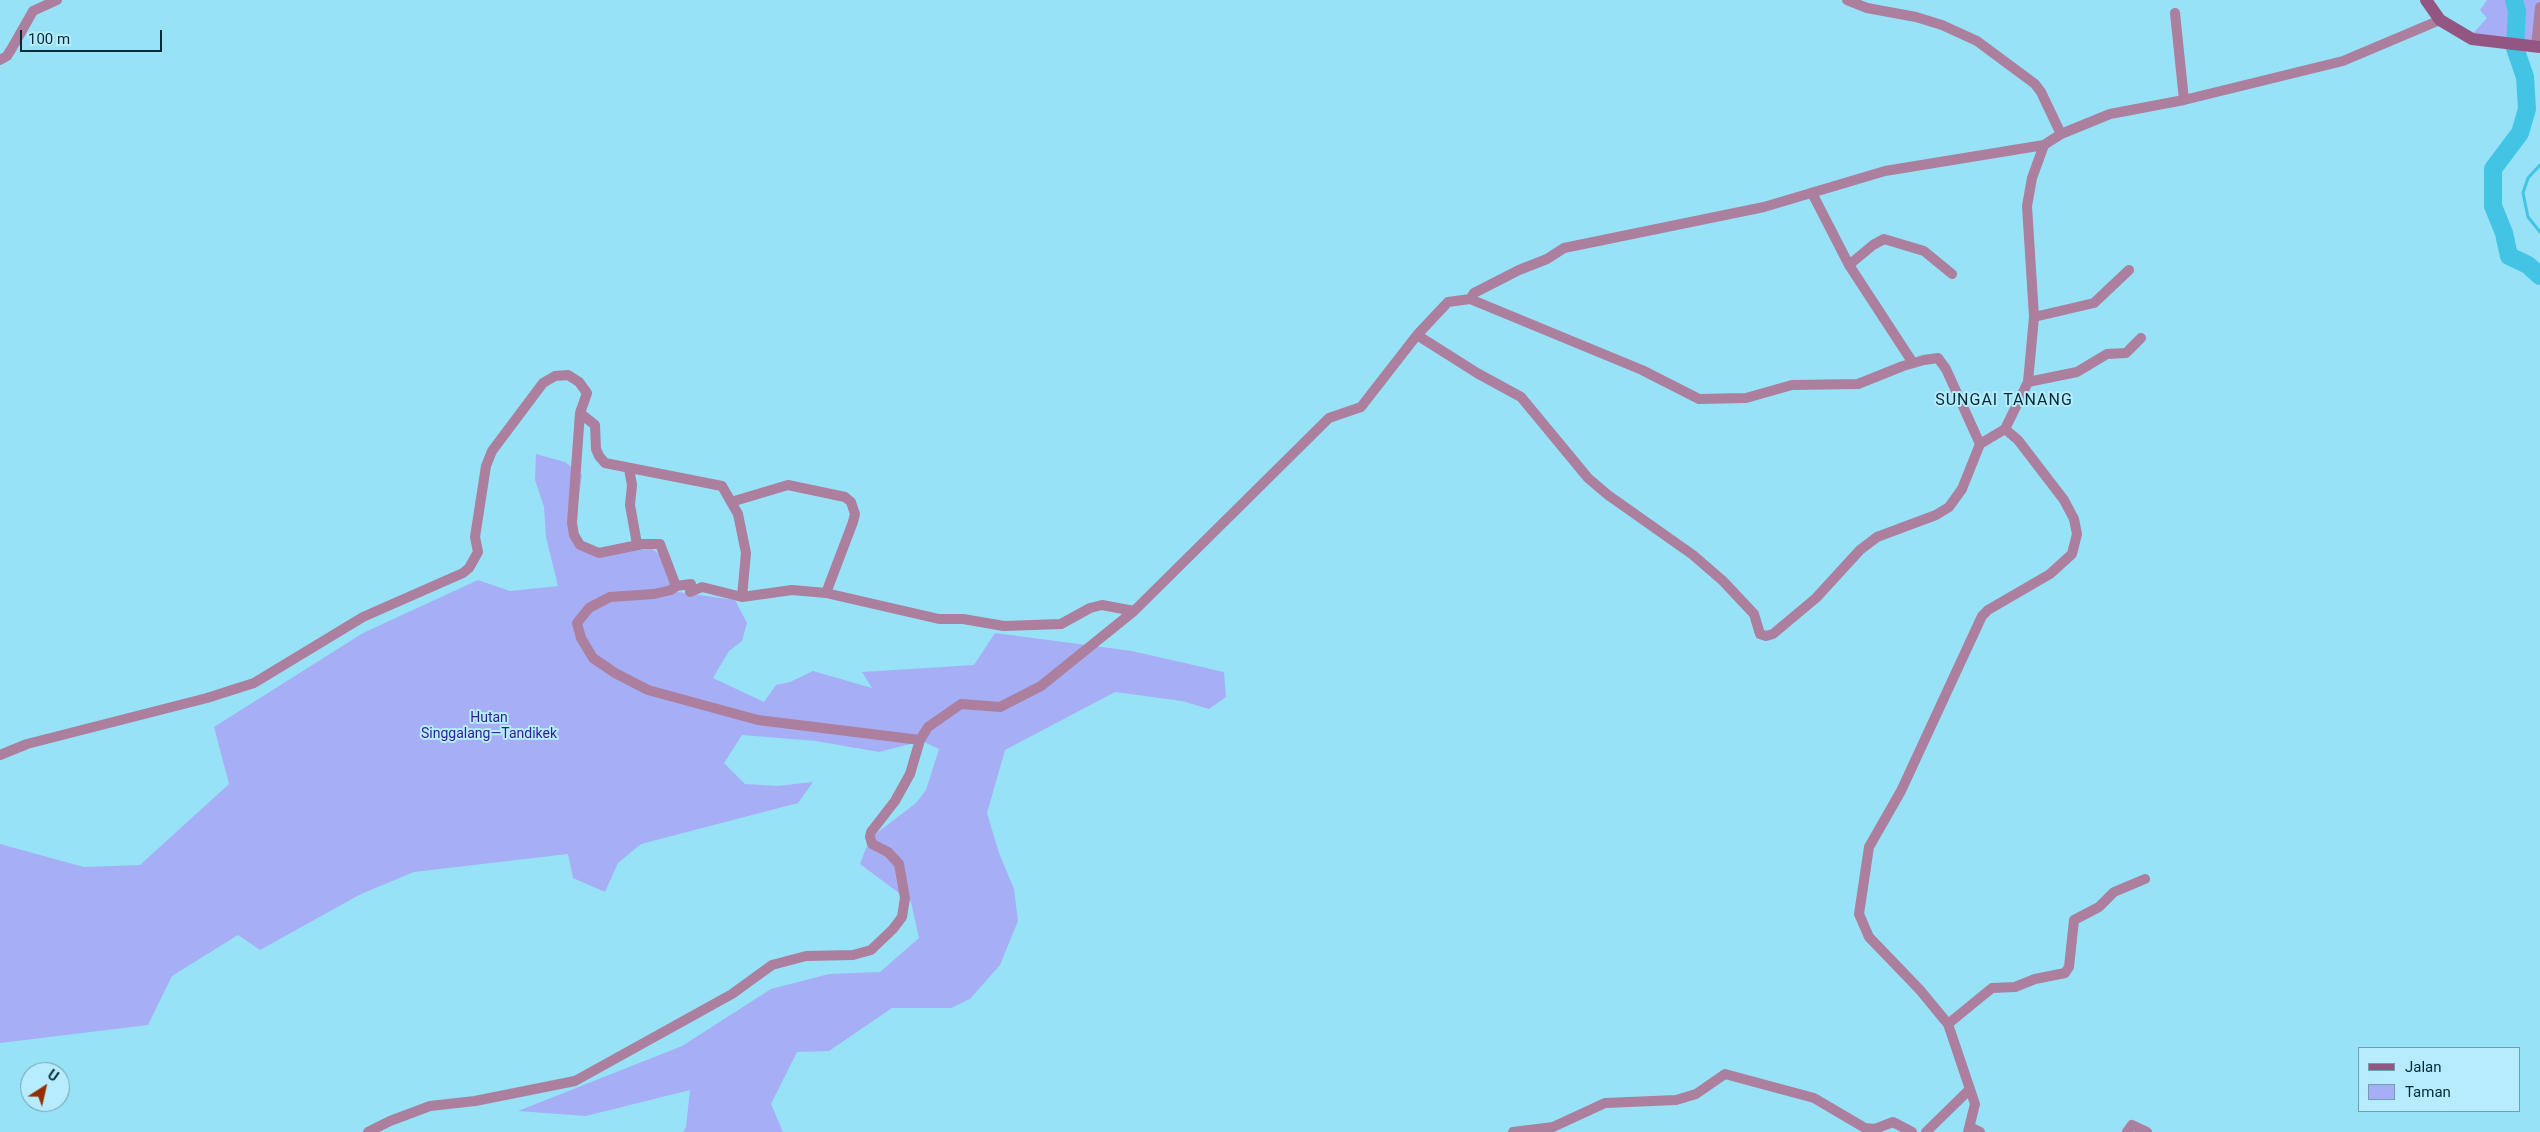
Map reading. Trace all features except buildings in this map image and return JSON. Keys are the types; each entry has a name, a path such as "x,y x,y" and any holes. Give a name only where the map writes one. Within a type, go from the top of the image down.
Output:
{"main road":[{"path":"2426,0 2440,20 2472,39 2537,47"}],"street":[{"path":"0,60 7,56 34,12 57,0"},
{"path":"1847,0 1867,8 1916,17 1942,25 1977,42 2035,84 2041,92 2061,134"},
{"path":"2537,47 2540,7"},
{"path":"2175,13 2184,100"},
{"path":"1470,299 1474,292 1519,270 1547,259 1564,248 1764,207 1885,170 2044,146 2061,134 2110,114 2184,100 2343,61 2440,20"},
{"path":"1417,335 1477,373 1521,397 1588,478 1608,495 1693,555 1723,581 1754,614 1760,634 1766,636 1773,634 1816,598 1860,550 1878,537 1936,515 1949,507 1962,489 1980,444 2005,429 2028,382 2034,317 2027,206 2032,178 2044,146"},
{"path":"1812,193 1849,265 1913,363"},
{"path":"1849,265 1873,244 1884,239 1924,251 1952,274"},
{"path":"2034,317 2094,303 2129,270"},
{"path":"368,1132 390,1121 430,1106 484,1099 575,1082 732,994 772,965 806,956 858,954 871,950 893,929 902,917 905,898 899,864 888,852 872,844 871,832 895,801 910,774 920,740 928,727 938,718 962,704 1000,707 1040,686 1134,611 1329,418 1361,407 1417,335 1448,302 1470,299 1642,370 1699,399 1746,398 1792,385 1858,384 1913,363 1932,359 1942,361 1980,444"},
{"path":"2028,382 2078,372 2108,353 2126,353 2141,338"},
{"path":"0,755 27,744 207,698 254,683 363,616 463,574 469,568 478,552 475,536 486,466 492,450 543,383 555,376 568,376 580,382 587,393 580,413 572,523 574,535 580,545 599,553 637,544 660,544 676,586"},
{"path":"580,413 595,426 599,456 606,463 722,486 738,514 746,554 742,597"},
{"path":"1980,1132 1969,1129 1975,1104 1948,1024 1920,990 1869,937 1859,914 1869,847 1901,790 1982,616 1988,610 2050,574 2072,554 2077,534 2074,519 2038,464 2018,440 2005,429"},
{"path":"629,469 632,485 630,505 637,544"},
{"path":"731,502 788,485 838,495 851,502 855,514 853,522 826,593"},
{"path":"920,740 758,720 648,690 615,673 593,658 581,638 577,623 589,608 610,597 654,594 671,590 676,586 691,584 690,592 702,587 742,597 792,590 826,593 939,619 963,619 1004,626 1061,624 1090,608 1102,605 1134,611"},
{"path":"1948,1024 1992,988 2015,987 2035,979 2065,973 2069,967 2074,920 2099,907 2114,892 2145,879"},
{"path":"1513,1132 1553,1127 1605,1102 1676,1100 1696,1094 1725,1074 1814,1098 1865,1128 1875,1128 1893,1122 1912,1132"},
{"path":"1926,1132 1970,1089"},
{"path":"2127,1132 2132,1125 2147,1132"}],"green space":[{"path":"2487,0 2540,0 2540,51 2466,41 2487,18 2480,10"},
{"name":"Hutan Singgalang—Tandikek","path":"536,454 565,462 582,475 575,522 580,543 604,556 651,548 663,557 679,589 678,592 735,600 747,623 742,641 729,651 713,678 764,702 776,685 790,682 813,671 872,688 862,672 974,665 995,633 1132,651 1224,672 1226,697 1209,709 1182,701 1115,692 1005,750 987,813 999,853 1014,889 1018,921 1000,965 970,999 951,1008 892,1008 829,1051 797,1052 771,1104 783,1132 683,1132 686,1127 690,1090 586,1116 518,1111 682,1046 771,989 829,974 880,972 919,938 911,902 860,864 866,848 878,832 916,803 926,790 939,749 922,741 879,752 816,741 742,735 724,763 745,784 777,786 813,782 798,803 641,844 618,863 605,892 573,878 568,854 414,872 361,894 260,950 238,935 172,976 148,1025 0,1043 0,844 84,867 140,865 229,784 214,727 363,633 478,580 510,591 558,586 546,537 544,507 535,480"}],"waterway":[{"path":"2514,0 2517,11 2515,48 2525,77 2527,109 2520,133 2493,169 2493,206 2504,233 2509,256 2528,265 2540,276"},
{"path":"2540,165 2528,178 2523,193 2528,217 2540,232"}],"district":[{"name":"SUNGAI TANANG","path":"2004,401"}]}
